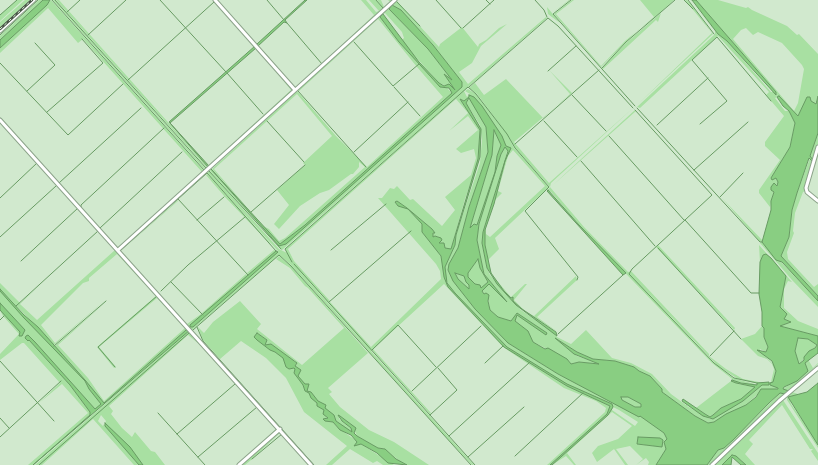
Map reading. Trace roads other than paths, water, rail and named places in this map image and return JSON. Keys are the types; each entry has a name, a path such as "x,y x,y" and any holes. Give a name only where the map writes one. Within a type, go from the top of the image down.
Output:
{"street":[{"path":"0,31 34,0"},
{"path":"215,0 295,90"},
{"path":"118,250 395,0"},
{"path":"0,120 311,465"},
{"path":"818,147 806,188 807,192 818,201"},
{"path":"712,465 779,401 818,368"},
{"path":"239,465 280,429"}],"waterway":[{"path":"0,15 17,0"},
{"path":"0,35 38,0"},
{"path":"52,0 204,170"},
{"path":"55,0 206,168"},
{"path":"67,12 80,0"},
{"path":"88,35 126,0"},
{"path":"160,0 226,72"},
{"path":"267,0 284,20"},
{"path":"376,0 383,8"},
{"path":"436,0 461,28"},
{"path":"486,0 490,4"},
{"path":"463,28 494,0"},
{"path":"535,0 544,10 547,17"},
{"path":"571,0 553,14 635,106"},
{"path":"602,68 626,42 675,0"},
{"path":"684,0 693,9"},
{"path":"688,0 714,34"},
{"path":"128,80 214,2"},
{"path":"397,2 420,26"},
{"path":"469,87 548,18 558,26 633,108"},
{"path":"287,23 322,64"},
{"path":"700,124 727,101 692,60 717,37 771,101"},
{"path":"47,112 103,63 82,39"},
{"path":"354,42 393,86 419,64"},
{"path":"27,91 55,65 35,43"},
{"path":"258,46 270,59"},
{"path":"548,71 576,46"},
{"path":"0,63 68,135 123,84"},
{"path":"515,144 599,70"},
{"path":"227,73 263,114"},
{"path":"657,125 708,78"},
{"path":"394,87 420,116"},
{"path":"292,262 285,249 468,87 476,94 507,134 515,148 549,187 525,211 578,277 577,280"},
{"path":"298,91 366,167"},
{"path":"572,95 606,131"},
{"path":"354,152 408,102"},
{"path":"59,183 141,108"},
{"path":"637,108 760,242 762,242"},
{"path":"635,110 712,195 632,269 629,274 714,363 734,378 757,383"},
{"path":"267,121 304,162"},
{"path":"544,121 577,157"},
{"path":"694,170 748,122"},
{"path":"81,207 81,205 164,128"},
{"path":"609,136 684,220"},
{"path":"100,228 182,152"},
{"path":"581,161 655,246"},
{"path":"0,198 37,163"},
{"path":"251,212 305,165"},
{"path":"209,171 281,249"},
{"path":"121,250 207,173 276,251"},
{"path":"720,197 743,173"},
{"path":"0,237 56,186"},
{"path":"197,220 224,197"},
{"path":"178,199 248,275"},
{"path":"331,250 386,204"},
{"path":"21,261 78,208"},
{"path":"161,291 188,265 245,217"},
{"path":"685,220 751,293 759,293"},
{"path":"16,306 98,231"},
{"path":"329,302 411,231"},
{"path":"658,248 741,339"},
{"path":"193,330 279,255 291,266 471,465"},
{"path":"294,264 475,465"},
{"path":"558,334 623,275"},
{"path":"171,282 203,315"},
{"path":"115,367 98,347 157,296"},
{"path":"54,346 106,301"},
{"path":"0,320 4,316"},
{"path":"372,350 398,325 436,367"},
{"path":"412,391 481,326"},
{"path":"197,327 203,341 314,465"},
{"path":"710,356 734,331"},
{"path":"39,465 189,333"},
{"path":"191,334 197,340"},
{"path":"485,363 503,346"},
{"path":"0,361 54,421"},
{"path":"449,436 530,362"},
{"path":"430,415 457,390 438,368"},
{"path":"0,437 61,381"},
{"path":"177,434 235,384"},
{"path":"515,456 583,393"},
{"path":"198,457 257,407"},
{"path":"468,457 524,407"},
{"path":"158,413 205,465"},
{"path":"0,418 9,428"},
{"path":"252,459 282,434"}],"railway":[{"path":"0,29 32,0"}]}
